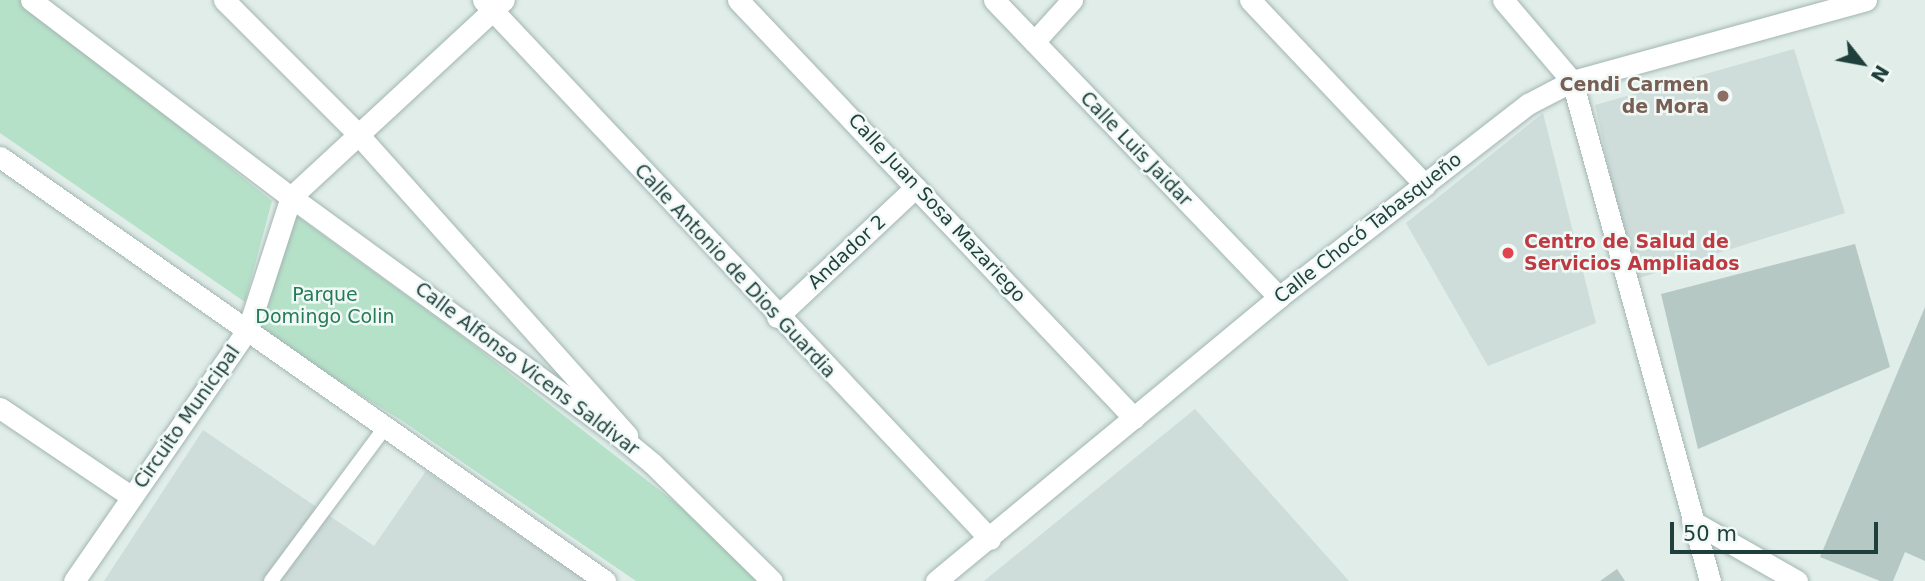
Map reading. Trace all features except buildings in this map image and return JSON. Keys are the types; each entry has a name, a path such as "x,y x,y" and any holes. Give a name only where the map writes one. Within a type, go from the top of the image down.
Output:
{"street":[{"name":"Calle Alfonso Vicens Saldivar","path":"31,0 290,197 652,463 772,581"},
{"path":"224,0 356,132 652,463"},
{"name":"Calle Juan Sosa Mazariego","path":"738,0 1135,418"},
{"name":"Calle Luis Jaidar","path":"994,0 1279,297"},
{"path":"1034,42 1072,0"},
{"path":"1250,0 1425,185"},
{"path":"1503,0 1572,81 1710,581"},
{"name":"Calle Chocó Tabasqueño","path":"936,581 1279,297 1528,104 1572,81 1866,0"},
{"path":"493,3 290,197 248,329 605,581"},
{"name":"Calle Antonio de Dios Guardia","path":"493,3 777,317 990,539"},
{"name":"Circuito Municipal","path":"0,158 248,329 74,581"},
{"name":"Andador 2","path":"777,317 916,187"},
{"path":"0,408 132,497"},
{"path":"1692,522 1797,581"}],"lane":[{"path":"271,581 386,426"}],"shaded area":[{"path":"1794,49 1845,213 1633,280 1595,105"},
{"path":"1543,113 1596,323 1488,366 1406,223"},
{"path":"1195,409 1349,581 984,581"},
{"path":"203,430 374,546 426,471 586,581 104,581"}],"green space":[{"name":"Parque Domingo Colin","path":"0,0 22,0 272,201 245,302 0,133"},
{"name":"Parque Domingo Colin","path":"294,214 458,333 681,507 757,581 636,581 401,420 253,328"}],"place":[{"name":"Cendi Carmen de Mora","path":"1723,96"},
{"name":"Centro de Salud de Servicios Ampliados","path":"1508,253"}]}
